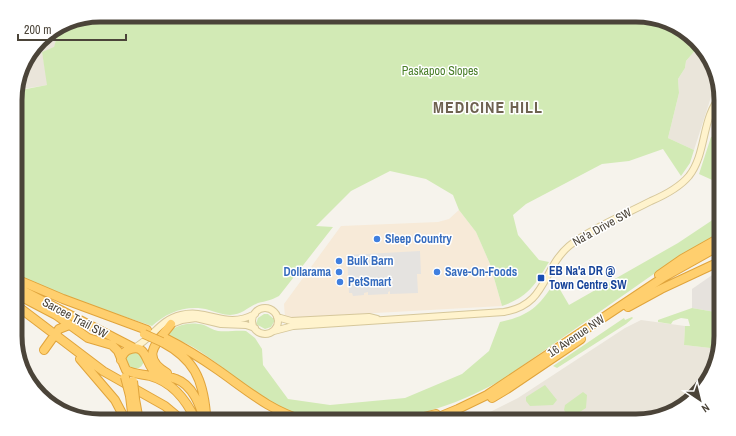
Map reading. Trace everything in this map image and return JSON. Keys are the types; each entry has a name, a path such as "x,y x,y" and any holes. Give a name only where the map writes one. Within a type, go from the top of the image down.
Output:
{"highway":[{"path":"627,304 648,282 667,268 714,241"},
{"name":"16 Avenue NW","path":"461,414 507,389 664,277 714,249"},
{"name":"16 Avenue NW","path":"445,414 480,399 627,304 714,255"},
{"path":"627,304 714,264"},
{"path":"22,282 164,340 207,362 265,404 284,414"},
{"path":"22,288 146,332"},
{"name":"Sarcee Trail SW","path":"22,289 134,348"},
{"name":"Sarcee Trail SW","path":"22,297 56,316 88,338 113,345 118,351 121,361"},
{"path":"22,309 66,344 105,387 123,414"},
{"path":"171,324 158,339 154,347 153,356 160,368 187,387 195,397 203,414"},
{"path":"44,350 61,327 69,325"},
{"path":"164,340 185,357 196,371 204,394 205,414"},
{"path":"66,344 113,378 166,406 176,414"},
{"path":"121,361 125,352 134,348 142,351 150,366 157,373 176,379"},
{"path":"138,414 132,381 137,373 144,367 147,360"},
{"path":"121,361 126,370 162,381 175,390 188,405 192,414"},
{"path":"121,361 136,390 134,414"},
{"path":"431,414 461,405 518,375"},
{"path":"132,381 149,376"}],"street":[{"name":"Na'a Drive SW","path":"274,331 292,326 504,312 526,304 540,291 556,260 569,245 670,192 689,176 700,154 714,106"},
{"path":"134,348 147,341 165,322 180,315 197,313 229,321 240,320 255,314 260,310 267,309 274,312 277,317 278,324 274,331 264,334 246,325 221,324 196,318 184,319 164,328 154,338 147,360"},
{"path":"254,328 252,322 255,314"},
{"name":"Na'a Drive SW","path":"277,317 291,321 369,317 379,320"}],"shaded area":[{"path":"57,35 54,48 42,52 48,85 23,89 28,70 38,53 49,41"},
{"path":"695,50 701,57 710,75 714,94 711,97 694,150 668,138 679,93 678,79 685,68 686,61"},
{"path":"459,210 476,232 490,264 502,306 285,318 284,304 341,226 438,222 449,219"},
{"path":"420,251 421,274 417,274 418,293 390,294 390,291 388,294 368,295 368,292 364,293 364,295 353,296 352,293 349,293 347,255"},
{"path":"714,274 714,312 692,308 692,289"},
{"path":"641,320 685,326 684,345 713,348 710,361 700,380 680,380 680,400 666,408 656,411 641,414 486,414 518,398 625,328"}],"green space":[{"name":"Paskapoo Slopes","path":"100,22 646,23 666,28 683,38 695,50 686,61 685,68 678,79 679,93 668,138 694,150 690,163 681,176 663,149 629,161 602,164 526,204 513,215 518,235 539,260 549,262 535,284 525,294 502,306 490,264 476,232 459,210 453,195 426,179 390,171 351,191 316,226 333,227 279,296 258,303 234,315 201,308 178,310 164,317 152,326 55,293 22,279 23,90 47,85 42,52 54,47 57,35 66,30 75,26"},
{"path":"714,136 714,181 699,174 711,137"},
{"path":"714,218 714,240 668,264 502,380 465,398 429,411 415,414 293,414 279,408 268,401 193,347 165,334 179,326 193,323 204,325 218,331 246,331 255,338 262,349 263,365 288,399 330,405 405,398 462,374 489,351 500,322 519,317 533,309 550,290 555,281 569,305 678,243"},
{"path":"692,308 714,312 713,348 684,345 685,326 690,326 688,319 681,318 673,321 671,324 658,322 658,320"},
{"path":"264,314 268,314 275,320 271,327 265,329 256,324 258,318"},
{"path":"632,317 633,318 626,324 557,368 553,366 624,318 625,320"},
{"path":"135,351 141,354 144,360 141,366 135,369 129,366 126,360 129,354"},
{"path":"545,385 557,400 553,405 530,406 526,401 526,397"},
{"path":"583,392 587,395 586,408 577,414 567,414 564,410 565,405"}],"place":[{"name":"Sleep Country","path":"377,239"},
{"name":"Bulk Barn","path":"339,261"},
{"name":"Dollarama","path":"339,272"},
{"name":"Save-On-Foods","path":"437,272"},
{"name":"EB Na'a DR @ Town Centre SW","path":"541,278"},
{"name":"PetSmart","path":"340,282"}],"district":[{"name":"MEDICINE HILL","path":"488,107"}]}
